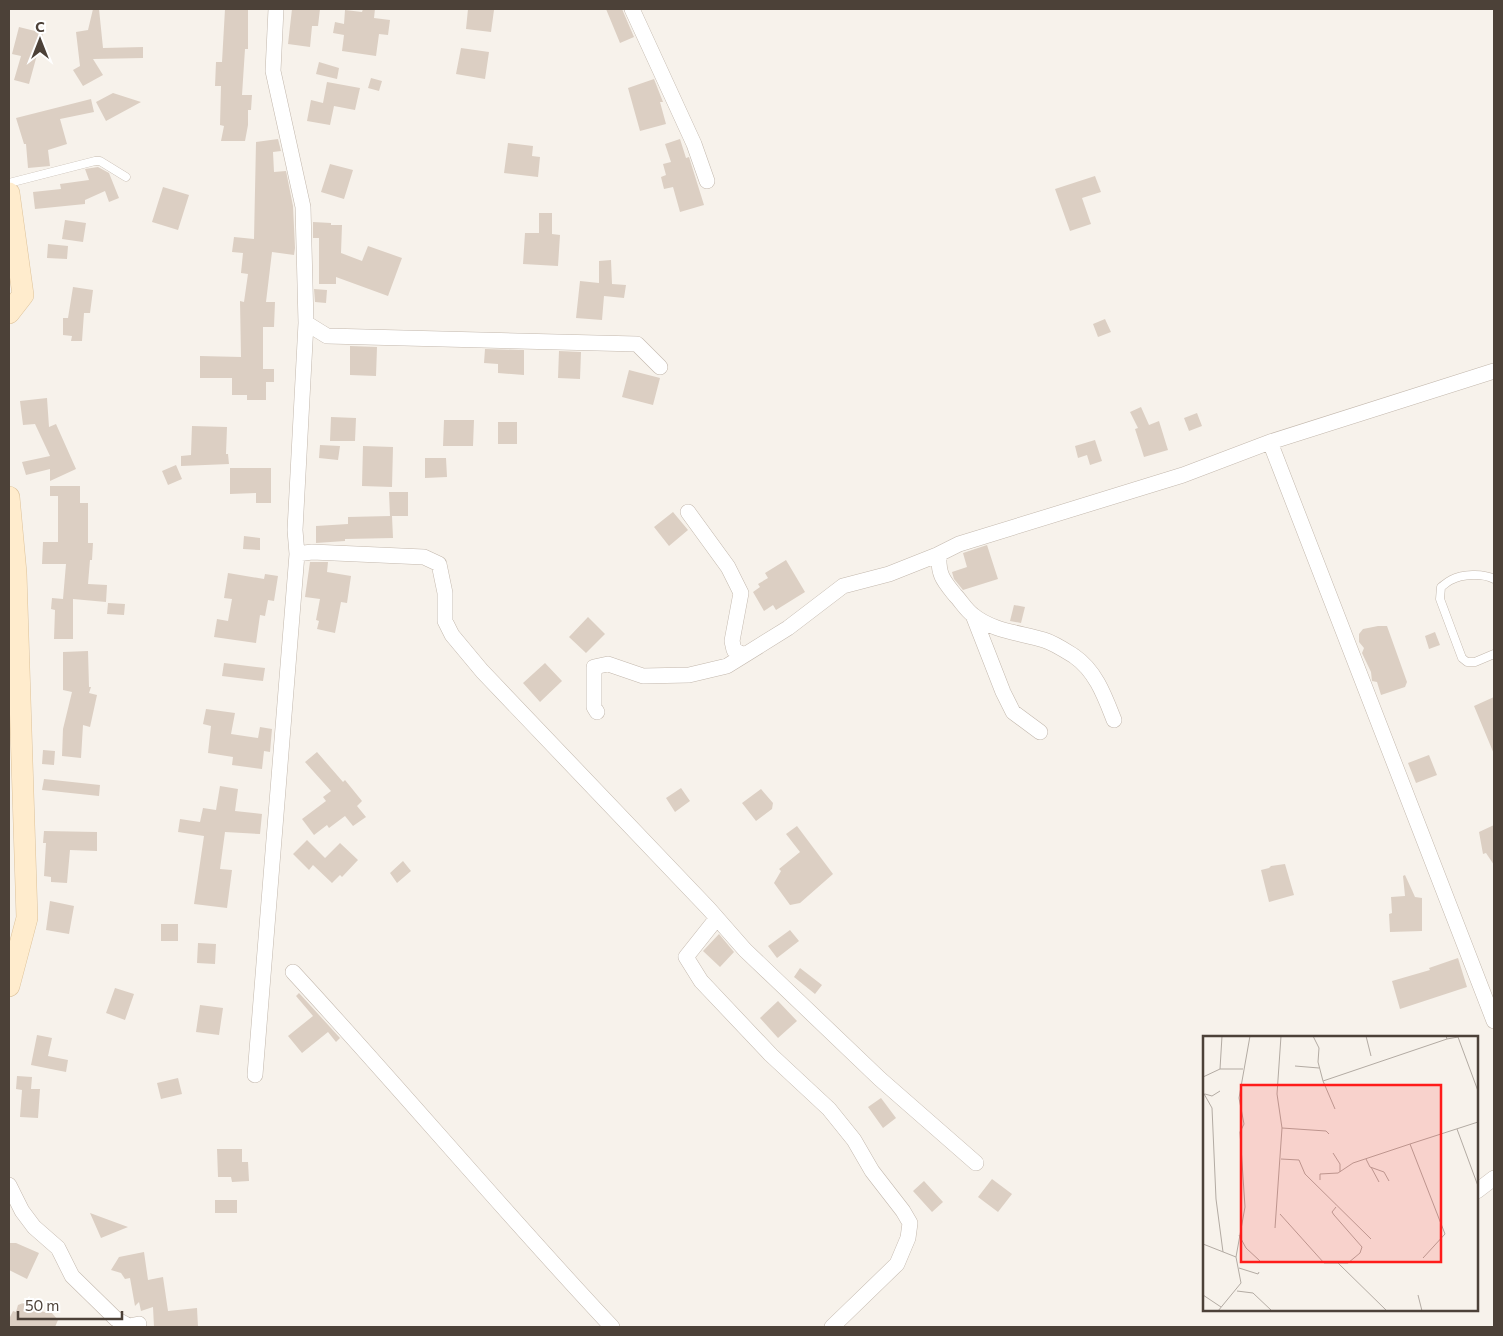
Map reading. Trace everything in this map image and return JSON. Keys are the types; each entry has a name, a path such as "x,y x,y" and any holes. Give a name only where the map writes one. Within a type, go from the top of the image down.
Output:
{"street":[{"path":"255,1075 297,554 294,530 306,323 303,207 273,71 276,9"},
{"path":"632,9 694,144 707,181"},
{"path":"9,193 23,295 9,313"},
{"path":"306,323 327,336 637,344 660,367"},
{"path":"597,712 594,707 594,667 608,664 643,676 689,676 727,666 788,628 843,586 889,574 959,544 1183,476 1270,442 1494,371"},
{"path":"1270,442 1494,1021"},
{"path":"9,498 16,573 27,918 9,986"},
{"path":"688,512 728,567 741,593 732,641 734,650 744,656"},
{"path":"297,554 312,552 424,557 439,564 445,593 445,621 452,635 482,671 717,918 745,950 880,1079 976,1163"},
{"path":"939,554 938,569 945,582 972,615 1013,712 1040,732"},
{"path":"972,615 989,625 1046,641 1075,657 1093,674 1114,720"},
{"path":"717,918 686,957 700,981 771,1055 829,1110 854,1140 872,1171 904,1211 910,1222 908,1238 898,1264 832,1327"},
{"path":"293,972 388,1076 541,1251 612,1327"},
{"path":"1478,1190 1494,1178"},
{"path":"9,1186 22,1211 34,1227 58,1248 72,1276 116,1319 129,1326 139,1324"}],"lane":[{"path":"9,183 95,161 100,161 126,177"},
{"path":"1494,579 1464,576 1450,580 1441,587 1440,599 1462,658 1467,662 1475,662 1494,654"}],"building":[{"path":"93,9 99,9 103,48 143,47 143,58 93,59 103,75 83,86 73,70 80,66 76,32 88,30"},
{"path":"225,9 248,9 248,49 245,49 242,95 252,95 251,110 248,110 245,141 221,141 224,126 220,125 221,86 215,86 216,62 222,62"},
{"path":"292,9 320,9 318,26 312,26 310,47 288,44"},
{"path":"363,9 375,9 374,18 390,20 388,35 379,34 376,56 342,51 344,35 333,33 335,22 344,24 345,10 362,12"},
{"path":"468,9 494,10 491,32 466,29"},
{"path":"606,9 622,9 634,37 620,43"},
{"path":"19,27 43,33 29,84 14,80 21,56 12,54"},
{"path":"461,48 489,52 485,79 456,74"},
{"path":"319,62 339,68 337,79 316,74"},
{"path":"371,78 382,81 379,91 368,88"},
{"path":"654,79 663,102 660,102 666,124 640,131 628,88"},
{"path":"327,82 360,88 355,110 334,106 330,125 307,121 311,100 323,103"},
{"path":"113,93 141,102 106,121 96,102"},
{"path":"91,99 94,112 60,119 67,144 48,150 50,166 28,168 26,144 24,144 16,118"},
{"path":"278,139 281,151 273,152 274,172 286,171 293,206 295,248 294,255 272,252 266,302 275,302 274,327 263,327 263,369 274,369 274,382 266,382 266,400 247,400 247,395 232,395 232,378 200,378 200,356 241,357 240,301 244,302 248,274 241,273 243,253 232,252 234,237 254,239 256,142"},
{"path":"680,139 686,158 689,157 704,205 680,212 673,187 664,189 661,177 666,175 663,164 671,162 665,144"},
{"path":"508,143 533,146 532,156 540,157 538,177 504,173"},
{"path":"330,164 353,170 344,199 321,192"},
{"path":"98,167 109,173 119,198 109,202 105,191 85,200 85,204 35,209 33,192 61,189 60,184 89,180 85,169"},
{"path":"1095,176 1101,192 1082,198 1091,224 1070,231 1055,189"},
{"path":"163,187 189,195 178,230 152,222"},
{"path":"539,213 552,213 552,234 560,235 558,266 523,264 525,233 539,233"},
{"path":"65,220 86,223 83,242 62,239"},
{"path":"313,222 342,225 341,253 362,261 368,246 402,258 388,296 336,277 336,284 319,284 319,238 313,238"},
{"path":"48,244 68,246 67,259 47,258"},
{"path":"611,260 612,284 626,285 624,298 604,296 602,320 576,318 580,281 599,283 599,261"},
{"path":"73,287 93,290 90,313 84,313 82,341 71,341 72,336 63,335 63,318 68,318"},
{"path":"314,289 327,290 326,303 315,302"},
{"path":"1105,319 1111,332 1098,337 1093,324"},
{"path":"350,346 377,347 376,376 350,375"},
{"path":"485,349 524,350 524,375 498,373 498,364 484,363"},
{"path":"559,351 581,352 580,379 558,378"},
{"path":"629,370 660,378 653,405 622,397"},
{"path":"47,398 49,427 56,424 76,469 50,481 50,469 26,475 22,462 50,456 35,424 23,425 20,401"},
{"path":"1141,407 1149,425 1159,421 1168,450 1144,457 1135,429 1138,428 1130,412"},
{"path":"1197,413 1202,426 1189,431 1184,418"},
{"path":"331,417 356,418 355,441 330,441"},
{"path":"444,420 474,420 473,446 443,446"},
{"path":"498,422 517,422 517,444 498,444"},
{"path":"192,426 227,427 226,454 228,454 229,464 181,466 181,456 191,455"},
{"path":"1095,440 1102,461 1090,465 1087,455 1078,458 1075,446"},
{"path":"320,445 340,446 338,460 319,458"},
{"path":"363,446 393,447 392,487 362,486"},
{"path":"425,458 446,458 447,477 425,478"},
{"path":"176,465 182,479 168,485 162,471"},
{"path":"230,468 271,468 271,503 256,503 256,493 230,494"},
{"path":"50,486 80,486 80,503 88,503 88,543 93,543 88,584 107,585 106,602 73,599 73,639 54,639 55,610 51,609 52,598 63,599 66,564 42,564 43,542 58,542 58,496 50,496"},
{"path":"389,492 408,492 408,516 392,516 393,538 345,539 345,541 316,543 316,526 348,524 348,517 390,516"},
{"path":"673,512 688,530 669,546 654,527"},
{"path":"244,536 260,538 260,550 243,549"},
{"path":"987,545 998,579 963,590 954,579 952,572 967,567 963,553"},
{"path":"786,560 805,592 776,610 773,605 764,611 753,592 760,587 758,584 768,578 765,573"},
{"path":"310,562 328,562 327,572 351,576 347,603 341,602 335,633 317,629 319,621 316,620 320,599 305,597"},
{"path":"228,573 264,579 265,574 278,576 274,601 268,600 265,616 260,615 256,643 214,637 217,619 228,621 232,599 224,598"},
{"path":"108,603 125,604 124,615 107,614"},
{"path":"1014,605 1025,607 1021,623 1010,621"},
{"path":"588,617 605,634 586,653 569,637"},
{"path":"1387,626 1407,682 1405,687 1381,695 1377,682 1372,681 1371,672 1362,653 1364,648 1359,642 1359,634 1363,629"},
{"path":"1435,632 1440,645 1429,649 1425,636"},
{"path":"88,651 89,687 91,687 89,693 97,695 90,727 83,725 81,758 62,756 63,729 72,692 63,690 63,652"},
{"path":"224,663 265,668 263,681 222,676"},
{"path":"545,663 562,681 540,702 523,683"},
{"path":"1494,697 1494,754 1474,706"},
{"path":"206,709 235,713 231,734 258,738 260,727 272,729 270,752 264,751 262,769 232,765 233,757 208,753 211,726 203,724"},
{"path":"43,750 55,751 54,765 42,764"},
{"path":"317,752 343,782 345,780 362,801 357,806 366,817 353,826 345,816 329,828 327,825 314,835 302,819 326,801 323,797 331,791 305,762"},
{"path":"1429,755 1437,775 1416,783 1408,763"},
{"path":"44,779 100,785 99,796 42,790"},
{"path":"220,786 238,789 235,811 262,814 260,834 225,832 220,869 232,870 227,908 194,904 204,836 178,832 180,819 200,822 203,808 216,810"},
{"path":"681,788 690,801 675,812 666,798"},
{"path":"761,789 773,803 772,809 756,821 742,803"},
{"path":"1494,825 1494,865 1486,853 1483,854 1479,832"},
{"path":"797,826 833,874 800,903 790,905 774,883 781,871 779,869 800,852 786,834"},
{"path":"44,831 97,832 97,851 70,850 67,883 51,882 51,877 44,876 46,843 43,843"},
{"path":"307,840 325,858 340,843 358,860 342,877 340,875 332,883 313,865 309,870 293,854"},
{"path":"403,861 411,871 397,883 390,873"},
{"path":"1285,864 1294,895 1269,902 1261,870"},
{"path":"1405,875 1415,897 1422,898 1422,931 1390,932 1389,914 1392,913 1391,897 1405,896 1403,876"},
{"path":"50,901 74,906 69,934 46,930"},
{"path":"161,924 178,924 178,941 161,941"},
{"path":"790,930 799,941 777,958 768,946"},
{"path":"719,934 734,952 720,967 703,951"},
{"path":"198,943 216,944 215,964 197,963"},
{"path":"1458,958 1467,987 1400,1009 1392,981 1430,970 1429,968"},
{"path":"800,968 822,985 815,994 794,977"},
{"path":"115,988 134,994 125,1020 106,1013"},
{"path":"299,993 340,1038 336,1042 328,1032 302,1053 288,1036 313,1016 296,996"},
{"path":"778,1001 797,1021 778,1038 760,1018"},
{"path":"200,1005 223,1008 219,1035 196,1032"},
{"path":"37,1035 52,1038 48,1056 68,1060 66,1072 31,1065"},
{"path":"17,1076 32,1077 31,1089 40,1089 38,1118 20,1117 22,1090 16,1089"},
{"path":"178,1078 182,1094 161,1099 157,1083"},
{"path":"881,1098 896,1118 883,1128 868,1107"},
{"path":"217,1149 242,1149 242,1162 248,1162 249,1181 232,1182 231,1177 218,1177"},
{"path":"992,1179 1012,1194 998,1212 978,1197"},
{"path":"924,1181 943,1202 932,1212 913,1191"},
{"path":"215,1200 237,1200 237,1213 215,1213"},
{"path":"90,1213 128,1227 101,1238"},
{"path":"9,1243 16,1243 39,1253 27,1279 9,1270"},
{"path":"144,1252 148,1280 163,1277 168,1311 197,1308 198,1327 154,1327 153,1307 141,1311 139,1302 135,1306 130,1278 125,1279 121,1273 111,1270 119,1257"},
{"path":"31,1303 36,1309 47,1313 51,1312 58,1320 55,1327 9,1327 9,1319 13,1311 16,1312 18,1305"}]}
